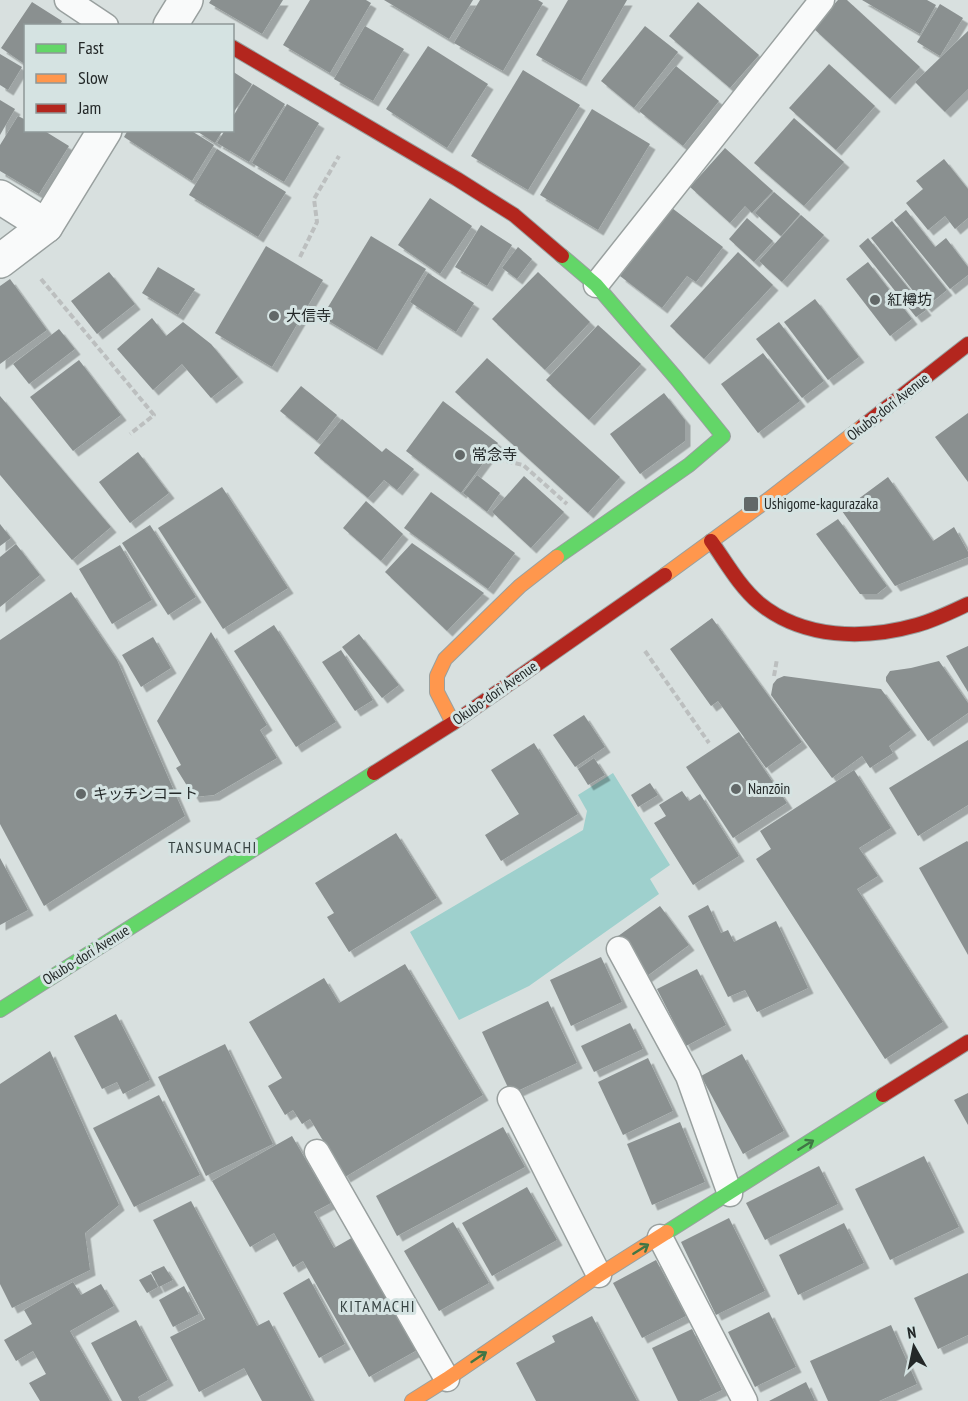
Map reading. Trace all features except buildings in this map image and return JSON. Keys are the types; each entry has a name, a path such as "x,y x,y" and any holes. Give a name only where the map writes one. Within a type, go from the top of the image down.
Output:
{"street":[{"path":"234,48 514,215 596,285 723,436 689,465 546,565 520,586 445,659 437,676 437,692 453,723"},
{"path":"8,255 46,226 104,132"},
{"path":"0,197 46,226"},
{"name":"Okubo-dori Avenue","path":"0,1010 453,723 664,576 769,499 968,344"},
{"path":"711,541 741,585 758,602 777,617 811,630 850,635 886,632 918,625 968,604"},
{"path":"412,1401 599,1275 968,1042"}],"lane":[{"path":"67,0 103,24"},
{"path":"596,285 822,0"},
{"path":"619,949 688,1076 730,1194"},
{"path":"510,1099 599,1275"},
{"path":"317,1152 447,1379"},
{"path":"660,1237 745,1401"}],"path":[{"path":"300,256 317,222 314,199 359,122"},
{"path":"8,255 154,415 130,434"},
{"path":"498,459 523,465 597,530"},
{"path":"645,651 709,743"}],"shaded area":[{"path":"613,773 670,865 650,879 659,894 529,986 459,1020 410,932 583,830 587,811 578,795"}],"traffic: fast":[{"path":"557,557 689,465 723,436 596,285 562,256"},
{"path":"0,1010 374,773"},
{"path":"667,1232 883,1095"}],"traffic: slow":[{"path":"665,575 769,499 863,426"},
{"path":"453,723 437,692 437,676 445,659 520,586 557,557"},
{"path":"412,1401 667,1232"}],"traffic: jam":[{"path":"234,48 514,215 562,256"},
{"path":"863,426 968,344"},
{"path":"711,541 739,581 759,603 776,615 814,630 855,634 897,630 930,621 968,604"},
{"path":"374,773 453,723 665,575"},
{"path":"883,1095 968,1042"}],"place":[{"name":"紅樽坊","path":"875,300"},
{"name":"大信寺","path":"274,316"},
{"name":"常念寺","path":"460,455"},
{"name":"Ushigome-kagurazaka","path":"751,504"},
{"name":"Nanzōin","path":"736,789"},
{"name":"キッチンコート","path":"81,794"}],"district":[{"name":"TANSUMACHI","path":"213,847"},
{"name":"KITAMACHI","path":"378,1306"}]}
